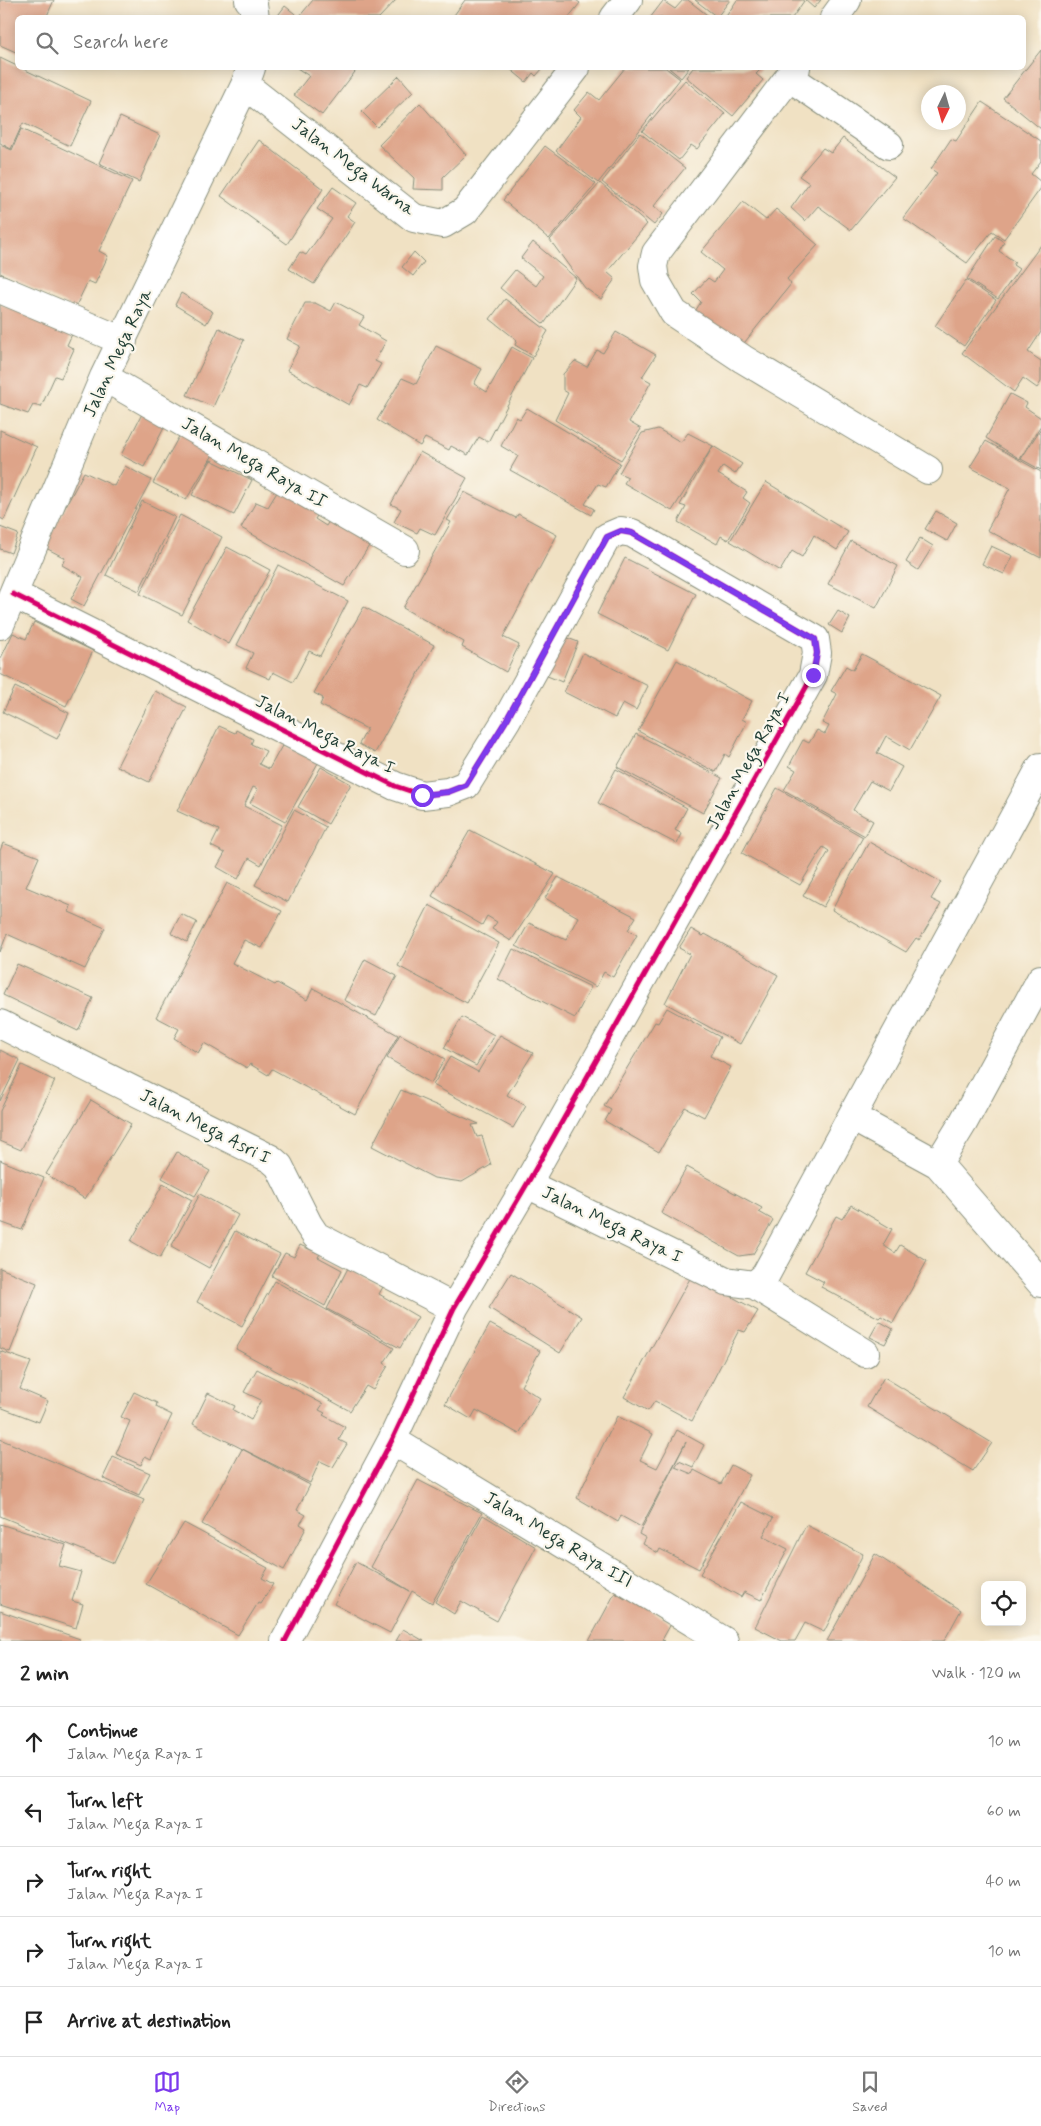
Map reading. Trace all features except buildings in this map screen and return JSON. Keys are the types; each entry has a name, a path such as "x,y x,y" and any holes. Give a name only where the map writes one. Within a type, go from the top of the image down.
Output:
{"street":[{"path":"249,0 253,4 255,15"},
{"path":"836,15 847,0"},
{"name":"Jalan Mega Warna","path":"248,76 414,218 443,224 465,211 574,70"},
{"path":"889,145 793,72 656,253 653,266 655,280 674,313 744,359 928,470"},
{"name":"Jalan Mega Raya","path":"0,624 104,377 123,341 248,76"},
{"path":"0,289 123,341"},
{"name":"Jalan Mega Raya II","path":"104,377 405,550"},
{"name":"Jalan Mega Raya I","path":"12,594 395,786 422,795 448,792 466,785 507,719 607,537 621,531 632,533 815,639 817,653 813,675 527,1184 726,1281 756,1285"},
{"path":"865,1354 756,1285 765,1276 1041,768"},
{"path":"938,1164 964,1123 1041,979"},
{"name":"Jalan Mega Asri I","path":"0,1024 271,1159 279,1166 316,1236 454,1308"},
{"path":"852,1117 938,1164 1041,1282"},
{"path":"285,1641 392,1440 454,1308 527,1184"},
{"name":"Jalan Mega Raya III","path":"392,1440 724,1641"}],"cycle path":[{"path":"13,594 395,786 422,795 448,792 466,785 507,719 607,537 621,531 632,533 815,639 817,653 813,675 527,1184 454,1308 392,1440 285,1641"}],"route":[{"path":"422,795 448,792 466,785 507,719 607,537 621,531 632,533 815,639 817,653 813,675"}]}
